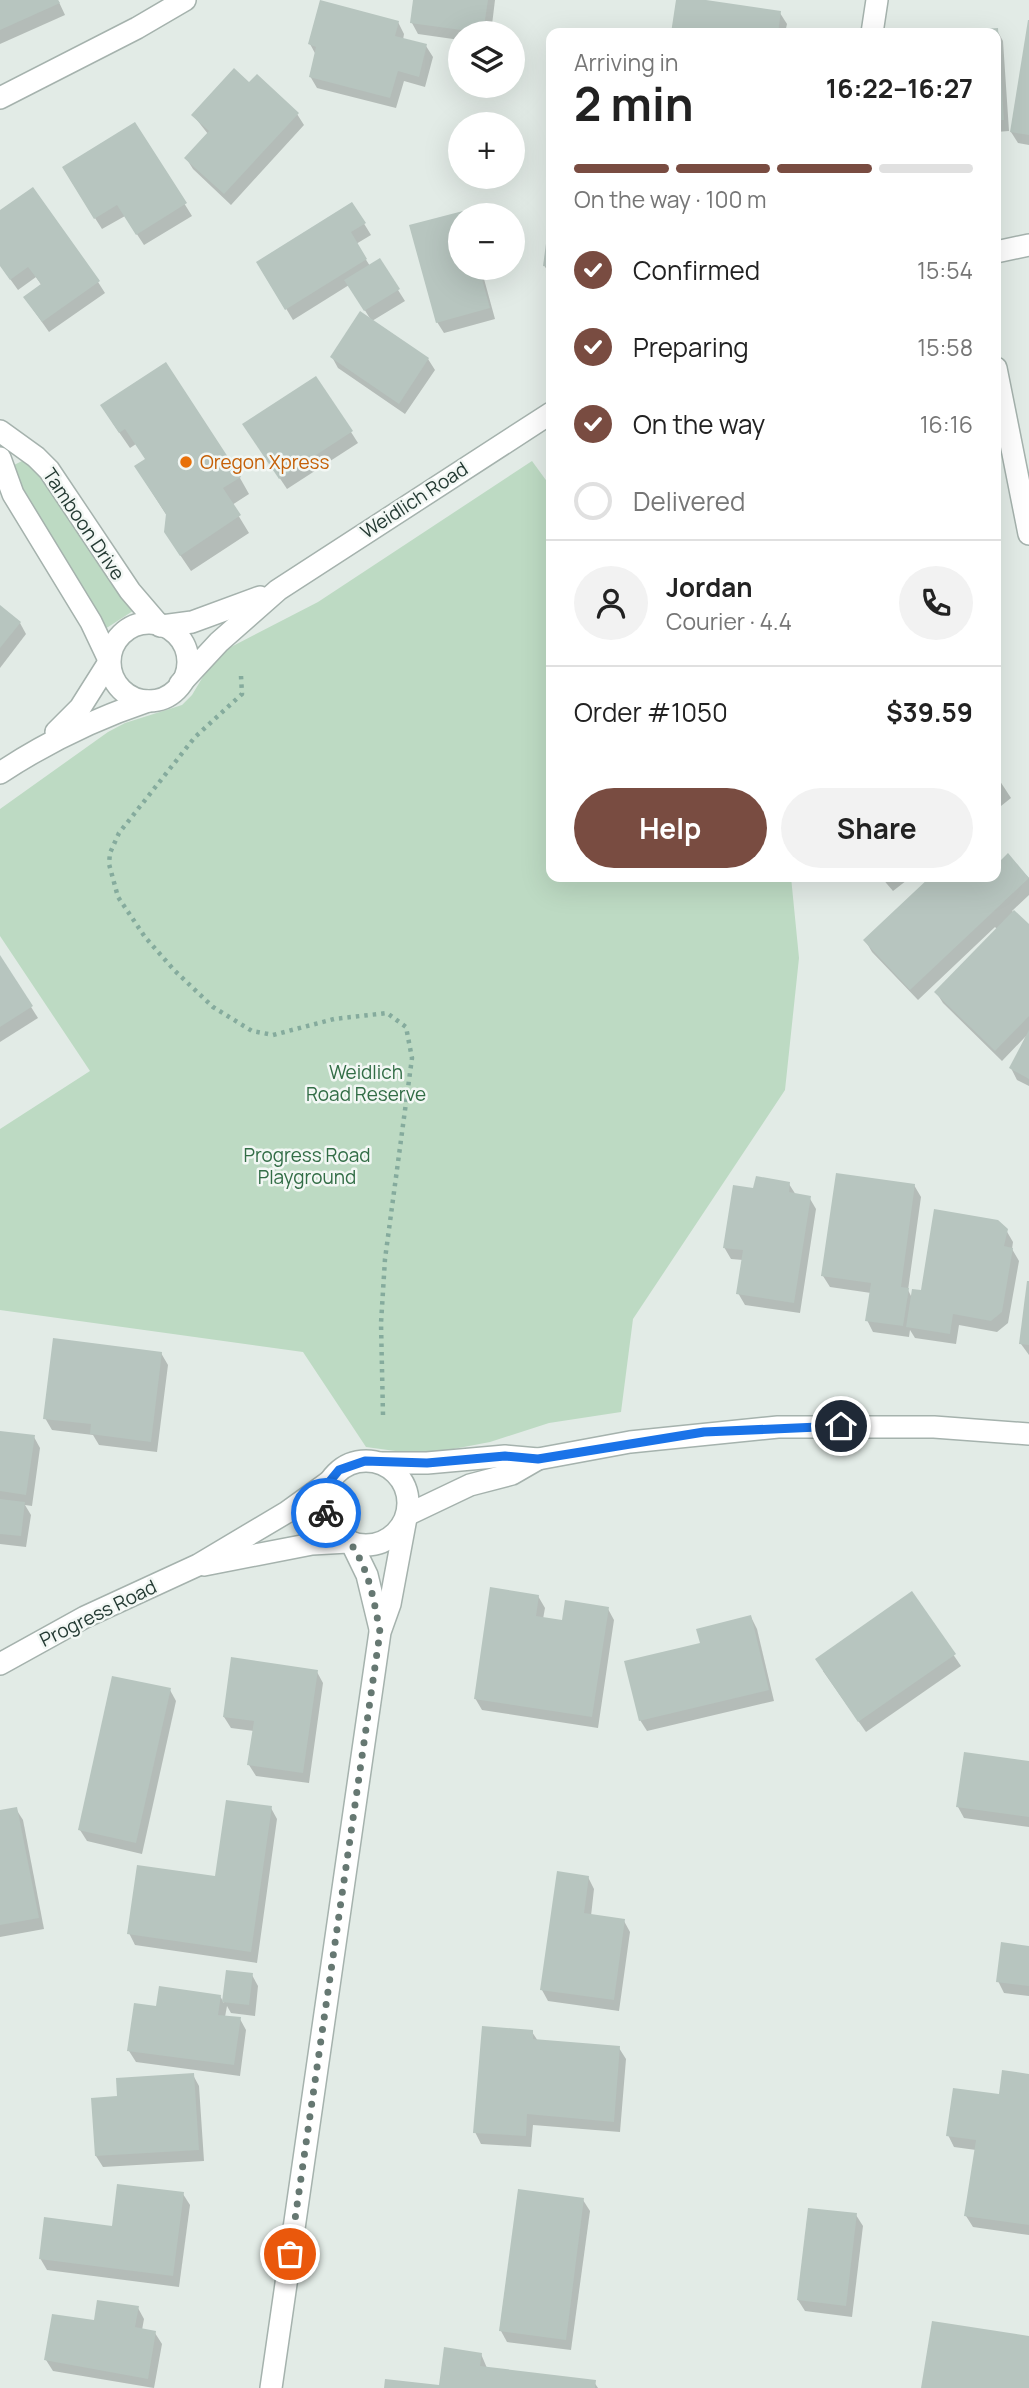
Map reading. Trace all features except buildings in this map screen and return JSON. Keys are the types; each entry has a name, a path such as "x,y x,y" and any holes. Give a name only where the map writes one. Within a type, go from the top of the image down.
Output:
{"street":[{"path":"0,98 137,28 185,0"},
{"path":"873,28 877,0"},
{"path":"1001,251 1029,244"},
{"path":"1001,393 1029,534"},
{"name":"Weidlich Road","path":"180,684 219,642 278,590 546,416"},
{"name":"Tamboon Drive","path":"0,431 49,470 130,591 161,626"},
{"path":"0,458 13,494 76,596 110,661"},
{"name":"Weidlich Road","path":"161,626 192,622 278,590"},
{"path":"0,773 45,743 88,722 172,694 180,684 188,662 186,651 180,640 161,626 137,625 127,630 112,649 111,674 125,694 148,701"},
{"path":"45,743 80,708 110,661"},
{"path":"380,1632 367,1574 349,1542 336,1533 324,1508 330,1481 339,1470 351,1463 427,1463 505,1456 538,1459 630,1442 778,1427 922,1427 1029,1434"},
{"path":"349,1542 377,1544 400,1530 406,1517 450,1493 518,1471 538,1459"},
{"path":"271,2388 380,1632 390,1604 406,1517 407,1490 392,1469 381,1463"},
{"name":"Progress Road","path":"0,1664 85,1617 198,1566 288,1512 330,1481"},
{"name":"Progress Road","path":"198,1566 322,1542 349,1542"}],"path":[{"path":"241,676 244,682 242,694 195,737 119,833 110,853 111,876 118,897 164,960 213,1007 242,1026 272,1035 334,1019 387,1013 406,1027 412,1058 385,1259 381,1323 383,1415"}],"green space":[{"path":"24,460 37,469 107,577 136,609 105,629 15,479 14,465"},
{"name":"Weidlich Road Reserve","path":"532,461 546,480 546,882 791,882 799,958 785,1090 633,1319 621,1412 549,1423 490,1442 448,1450 410,1453 366,1447 303,1352 0,1310 0,1129 90,1071 0,936 0,809 108,732 125,723 182,705 192,695 210,665 229,648 318,602"}],"way so far":[{"path":"290,2254 380,1632 369,1581 360,1558 351,1542 336,1533 326,1513"}],"place":[{"name":"Oregon Xpress","path":"186,462"}],"route":[{"path":"326,1513 324,1494 330,1481 339,1470 351,1463 427,1463 505,1456 538,1459 704,1432 841,1426"}],"park label":[{"name":"Progress Road Playground","path":"307,1166"}]}
